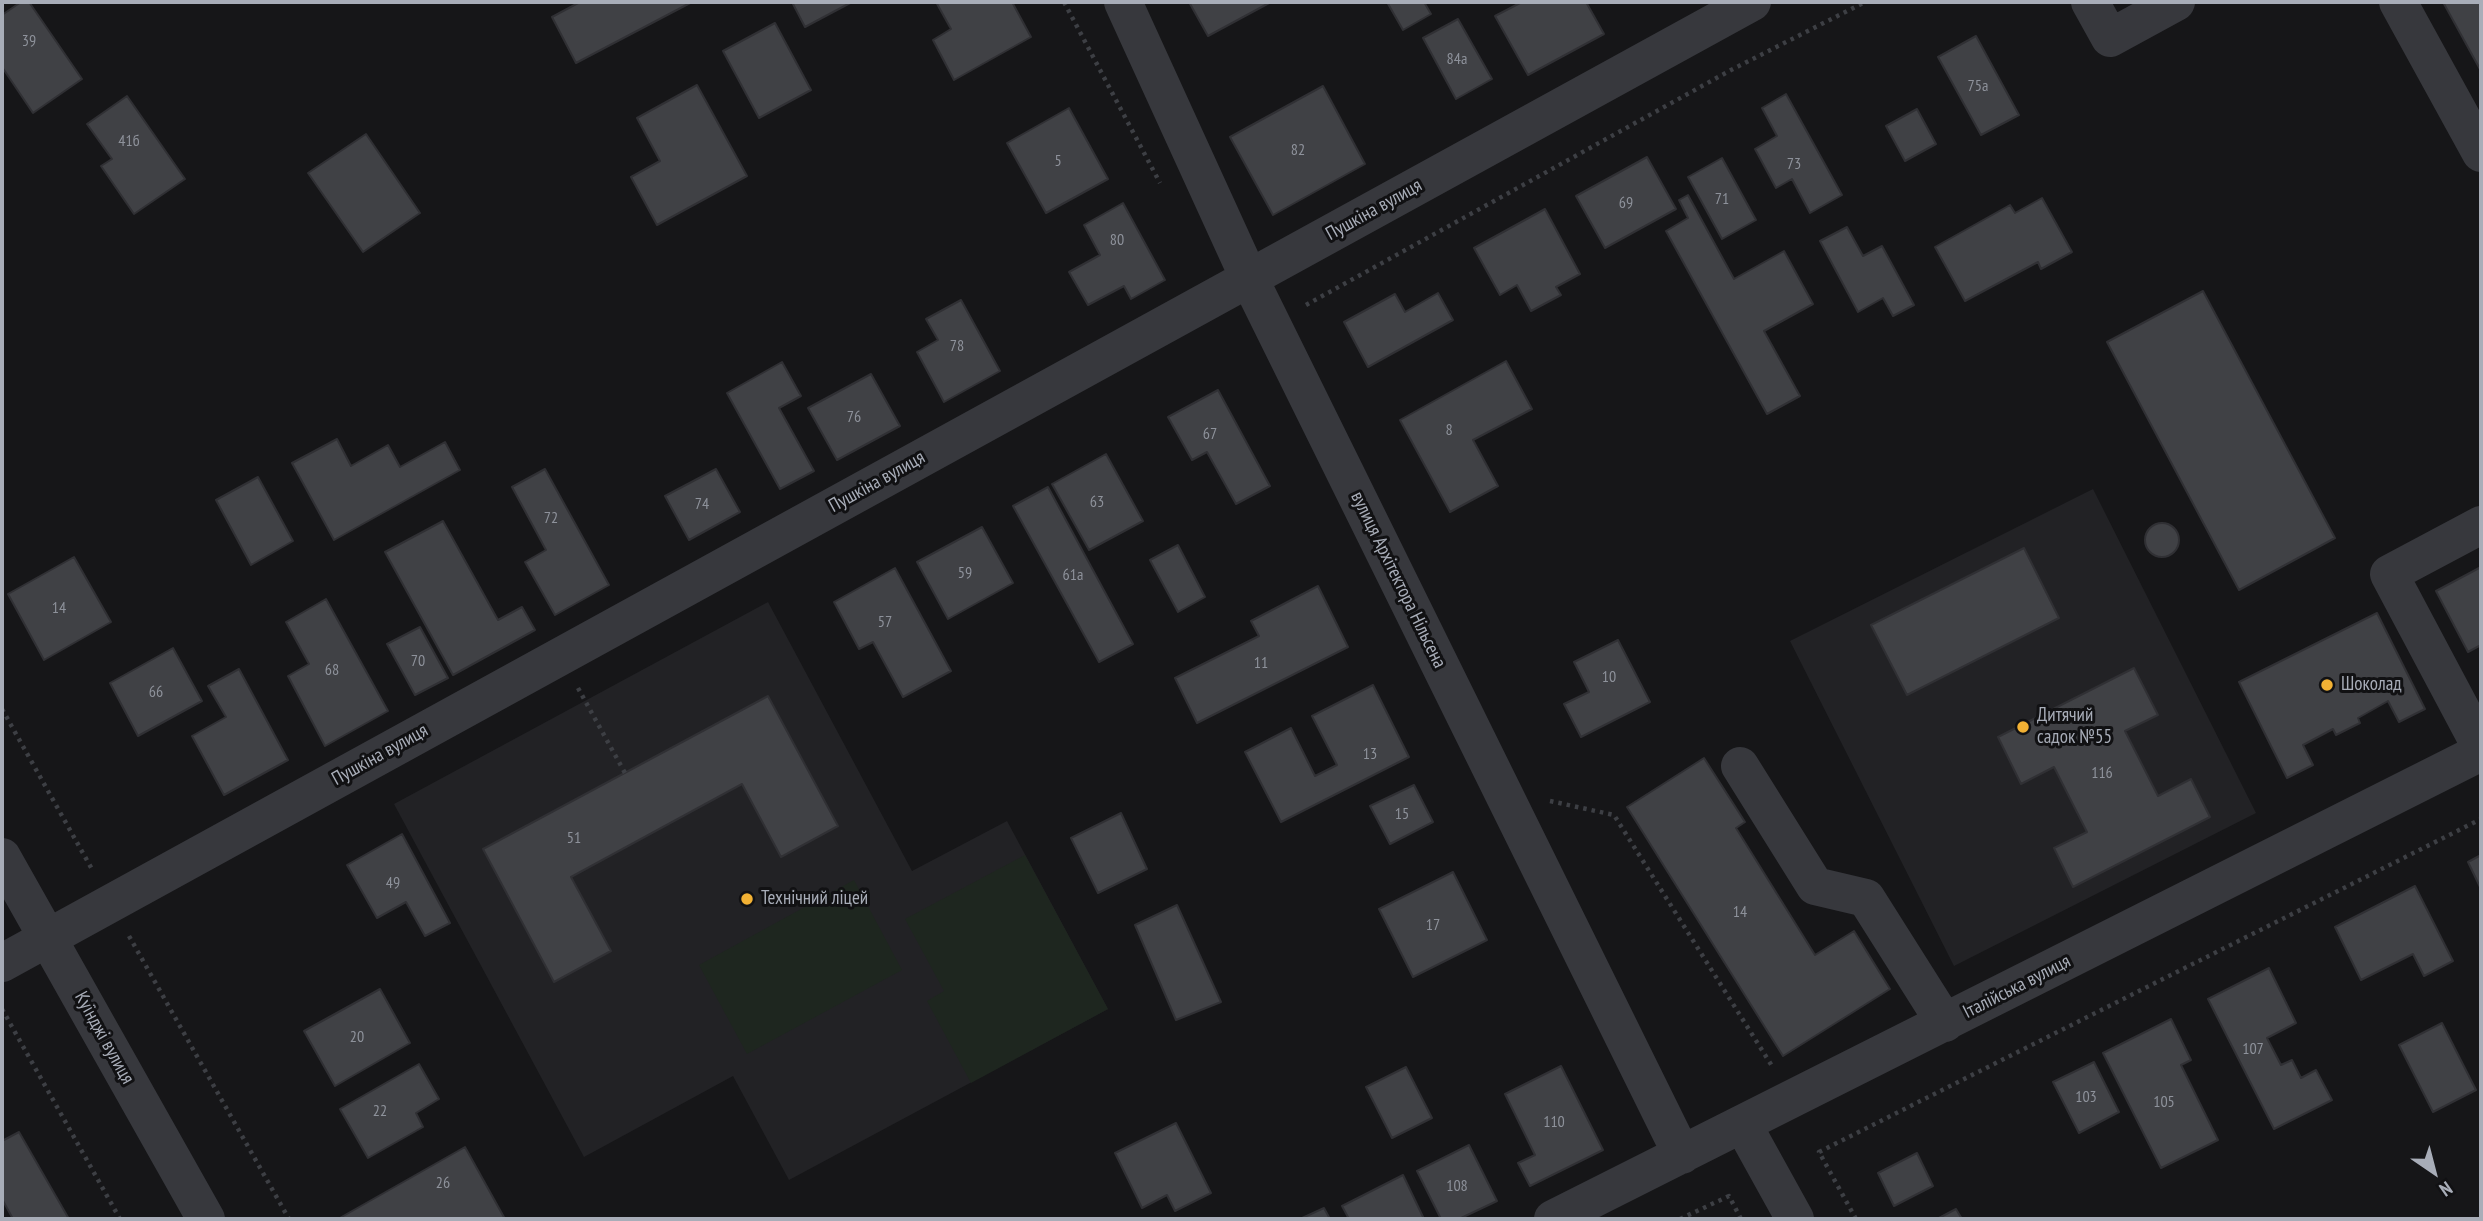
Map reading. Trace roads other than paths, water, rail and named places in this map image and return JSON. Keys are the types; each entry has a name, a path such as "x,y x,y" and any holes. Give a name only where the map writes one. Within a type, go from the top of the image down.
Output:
{"street":[{"name":"вулиця Архітектора Нільсена","path":"1123,2 1249,278 1682,1155"},
{"name":"Пушкіна вулиця","path":"2,963 1752,2"},
{"path":"2090,2 2110,38 2176,2"},
{"path":"2398,2 2481,153"},
{"path":"2481,526 2389,574 2481,750"},
{"name":"Італійська вулиця","path":"1553,1219 2481,750"},
{"path":"1740,766 1815,886 1866,898 1945,1023"},
{"name":"Куїнджі вулиця","path":"2,857 206,1219"},
{"path":"1743,1125 1795,1219"}],"place":[{"name":"Шоколад","path":"2327,685"},
{"name":"Дитячий садок №55","path":"2023,727"},
{"name":"Технічний ліцей","path":"747,899"}]}
